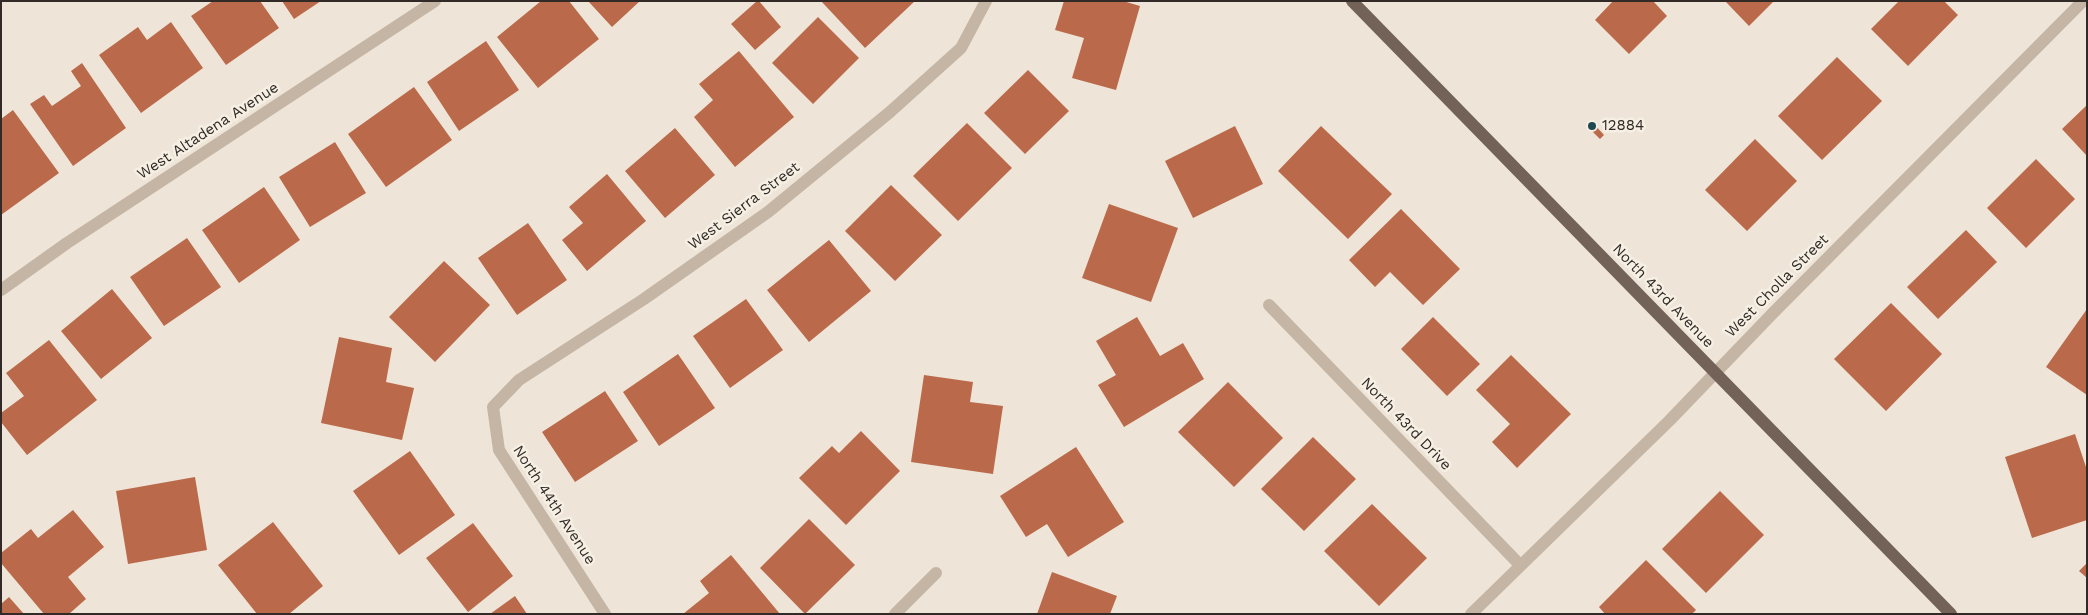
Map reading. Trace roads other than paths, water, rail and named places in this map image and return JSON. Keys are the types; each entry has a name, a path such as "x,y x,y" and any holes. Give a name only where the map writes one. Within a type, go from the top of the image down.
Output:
{"main road":[{"name":"North 43rd Avenue","path":"1352,1 1951,614"}],"street":[{"name":"West Altadena Avenue","path":"1,290 67,243 435,1"},
{"name":"West Sierra Street","path":"493,407 519,380 644,299 783,200 890,112 961,48 986,1"},
{"name":"West Cholla Street","path":"1471,614 1669,421 2083,1"},
{"name":"North 43rd Drive","path":"1269,305 1520,565"},
{"name":"North 44th Avenue","path":"493,407 499,450 605,614"},
{"path":"895,614 936,573"}],"place":[{"name":"12884","path":"1592,126"}]}
